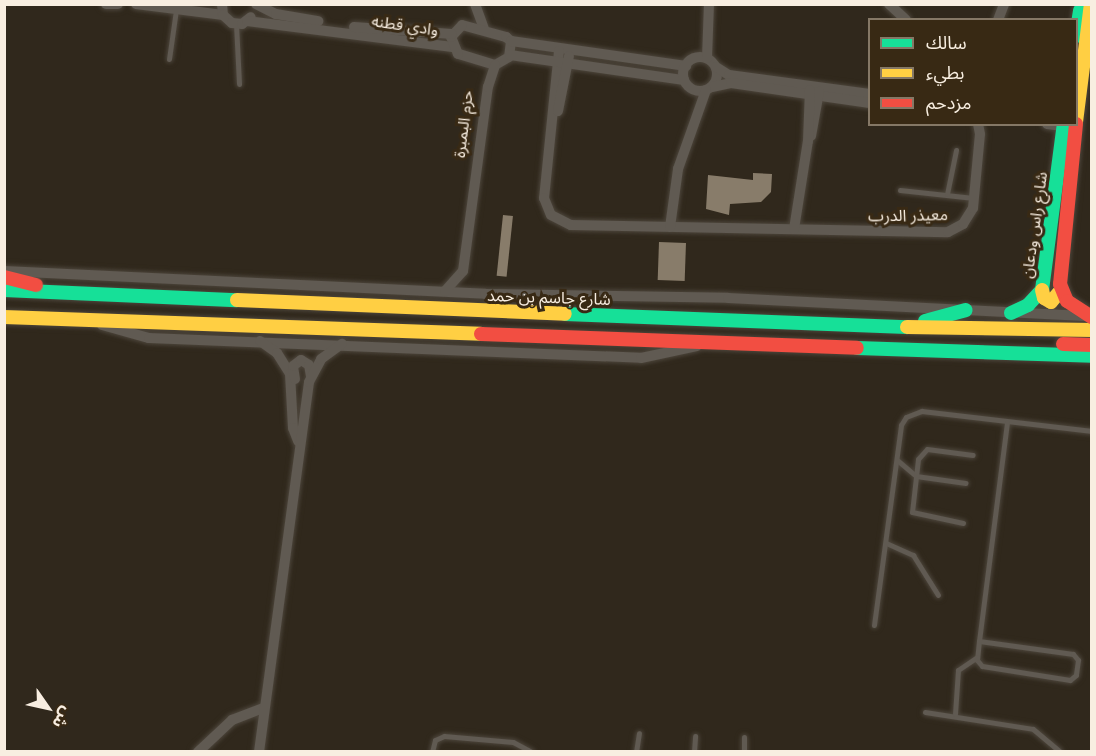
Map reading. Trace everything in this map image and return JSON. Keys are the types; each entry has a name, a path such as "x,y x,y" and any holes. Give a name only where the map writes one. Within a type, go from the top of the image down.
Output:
{"main road":[{"path":"1078,28 1081,4"},
{"name":"شارع راس ودعان","path":"1078,98 1091,4"},
{"name":"شارع راس ودعان","path":"1011,314 1028,305 1042,290 1072,126"},
{"name":"شارع راس ودعان","path":"1061,290 1073,126"},
{"path":"4,277 62,292"},
{"name":"شارع جاسم بن حمد","path":"4,290 904,328 1092,330"},
{"path":"1042,290 1044,298 1051,302 1061,290 1088,317"},
{"path":"904,328 966,310"},
{"path":"4,317 701,344 1031,352 1092,356"},
{"path":"1031,352 1052,346 1092,345"}],"street":[{"path":"106,4 118,4"},
{"path":"136,4 176,10 223,10 236,24 248,21 255,4"},
{"name":"وادي قطنه","path":"255,4 276,14 338,25 452,34"},
{"path":"702,58 709,4"},
{"path":"889,4 904,18"},
{"path":"475,5 462,25 452,34 452,47 458,54 481,62 495,65 510,55 686,66 702,58"},
{"path":"475,5 484,28"},
{"name":"وادي قطنه","path":"248,21 452,47"},
{"path":"462,25 484,28 511,41 564,57 709,89 731,83 814,92 868,94"},
{"path":"510,55 511,41"},
{"name":"معيذر الدرب","path":"564,57 544,198 551,215 571,225 948,232 963,224 974,198 981,128"},
{"path":"702,58 729,75 868,103"},
{"name":"حزم البمبرة","path":"481,62 484,99"},
{"name":"حزم البمبرة","path":"463,271 484,99 495,65"},
{"path":"686,66 687,84 696,114"},
{"path":"670,227 678,169 696,114 709,89 717,80 716,67"},
{"path":"794,229 814,92"},
{"name":"شارع جاسم بن حمد","path":"4,271 485,294 728,298 1088,317"},
{"path":"445,291 463,271 471,284 485,294"},
{"path":"90,321 149,338 342,344 641,358 701,344"},
{"path":"260,341 283,361 292,389"},
{"path":"311,376 321,359 342,344"},
{"path":"258,752 298,441 305,428 311,376 308,363 297,362 292,389 293,428 298,441"},
{"path":"198,752 232,720 263,708"}],"lane":[{"path":"169,59 176,10"},
{"path":"236,24 239,84"},
{"path":"947,194 956,150"},
{"path":"900,190 974,198"},
{"path":"874,625 901,425 914,412 1092,431"},
{"path":"979,641 1073,654 1078,660 1076,675 1070,680 984,667 977,657 979,641 1007,423"},
{"path":"963,523 912,512 918,459 927,449 973,455"},
{"path":"897,458 900,465 916,476 966,483"},
{"path":"886,543 913,555 938,595"},
{"path":"955,714 958,670 977,657"},
{"path":"925,712 955,714 1033,729 1060,752"},
{"path":"636,752 639,733"},
{"path":"432,752 435,740 444,736 513,742 532,752"},
{"path":"694,752 695,736"},
{"path":"744,737 744,752"}],"building":[{"path":"753,173 772,174 771,192 761,202 730,204 729,215 706,209 708,175 753,180"},
{"path":"503,215 513,216 507,277 497,276"},
{"path":"659,242 686,243 685,281 658,280"}],"traffic: fast":[{"path":"1078,23 1080,10"},
{"path":"1011,313 1028,305 1042,290 1064,126"},
{"path":"4,290 237,300"},
{"path":"925,321 966,310"},
{"path":"565,314 907,327"},
{"path":"857,348 1092,356"}],"traffic: slow":[{"path":"1078,106 1091,4"},
{"path":"1042,290 1044,298 1051,302 1061,290"},
{"path":"237,300 565,314"},
{"path":"4,317 481,334"},
{"path":"907,327 1092,330"}],"traffic: jam":[{"path":"1076,126 1060,284 1067,301 1092,317"},
{"path":"4,277 36,285"},
{"path":"481,334 857,348"},
{"path":"1063,344 1092,345"}]}
